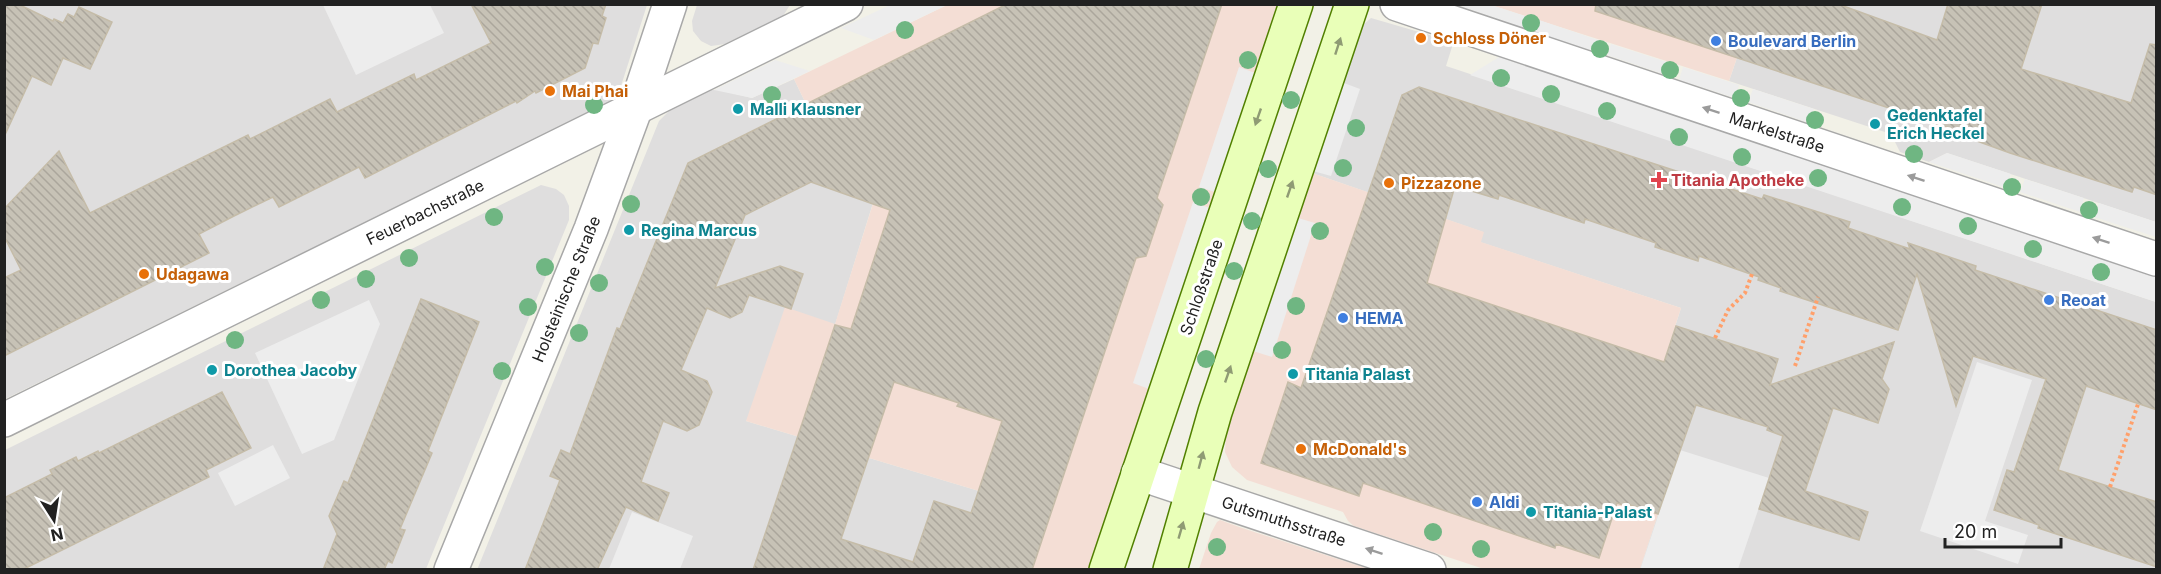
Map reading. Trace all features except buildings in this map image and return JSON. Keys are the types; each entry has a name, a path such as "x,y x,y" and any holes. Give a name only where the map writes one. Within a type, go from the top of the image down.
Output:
{"street":[{"name":"Holsteinische Straße","path":"451,570 591,229 636,107 670,4"},
{"name":"Feuerbachstraße","path":"4,420 846,4"},
{"name":"Schloßstraße","path":"1106,570 1296,4"},
{"path":"1170,570 1215,412 1352,4"},
{"name":"Markelstraße","path":"1397,4 2157,259"},
{"name":"Gutsmuthsstraße","path":"1138,473 1429,570"}],"path":[{"path":"1715,338 1728,310 1745,293 1752,274"},
{"path":"1795,366 1818,297"},
{"path":"2109,487 2138,404"}],"shaded area":[{"path":"5,5 647,5 620,89 608,103 5,399"},
{"path":"323,5 430,5 444,33 356,75"},
{"path":"697,5 790,5 783,16 725,44 711,46 701,41 693,31 692,21"},
{"path":"890,5 947,5 874,40 841,28"},
{"path":"947,5 1278,5 1088,569 968,569 979,491 746,421 785,307 835,324 882,175 832,158 794,79"},
{"path":"1463,5 1491,5 1528,17 1524,28 1462,7"},
{"path":"1491,5 1755,5 1729,81"},
{"path":"1755,5 2156,5 2156,222 1947,153 1929,162 1900,152 1891,134 1729,81"},
{"path":"1371,18 1450,41 1452,47 1446,66 2156,302 2156,569 1640,569 1658,514 1647,413 1681,308 1480,242 1483,232 1312,173 1363,25"},
{"path":"1539,20 1601,41 1596,52 1535,32"},
{"path":"1611,44 1670,63 1666,75 1607,55"},
{"path":"1499,57 2156,274 2156,302 1470,75"},
{"path":"775,60 810,71 752,98 714,90"},
{"path":"1239,67 1255,73 1215,192 1199,187"},
{"path":"1683,67 1739,85 1735,98 1679,80"},
{"path":"794,79 832,158 882,174 835,325 746,421 979,491 968,569 477,570 659,121 670,110 711,90 752,98"},
{"path":"1344,83 1360,89 1331,176 1313,171"},
{"path":"1753,89 1814,109 1809,123 1748,102"},
{"path":"1947,153 2011,174 2006,188 1929,162"},
{"name":"Titania-Palast","path":"1312,173 1484,232 1481,242 1681,308 1647,413 1658,514 1640,569 1484,569 1354,526 1343,512 1247,480 1232,467 1225,452 1226,435"},
{"path":"2025,179 2084,198 2080,212 2020,192"},
{"path":"541,185 556,189 564,195 569,206 569,220 426,569 5,570 5,450"},
{"path":"1193,202 1210,208 1149,389 1133,383"},
{"path":"2099,203 2156,222 2156,237 2094,217"},
{"path":"1298,218 1315,223 1272,357 1253,351"},
{"path":"369,300 380,324 334,440 302,454 255,353"},
{"path":"1977,362 2032,380 1985,521 2028,535 2018,564 1920,531"},
{"path":"273,445 290,478 235,506 218,473"},
{"path":"1680,450 1769,478 1738,569 1640,570"},
{"path":"632,512 693,536 680,569 609,569"},
{"path":"1220,520 1369,569 1199,569 1211,533"}],"place":[{"name":"Schloss Döner","path":"1421,38"},
{"name":"Boulevard Berlin","path":"1716,41"},
{"name":"Mai Phai","path":"550,91"},
{"name":"Malli Klausner","path":"738,109"},
{"name":"Gedenktafel Erich Heckel","path":"1875,124"},
{"name":"Titania Apotheke","path":"1659,180"},
{"name":"Pizzazone","path":"1389,183"},
{"name":"Regina Marcus","path":"629,230"},
{"name":"Udagawa","path":"144,274"},
{"name":"Reoat","path":"2049,300"},
{"name":"HEMA","path":"1343,318"},
{"name":"Dorothea Jacoby","path":"212,370"},
{"name":"Titania Palast","path":"1293,374"},
{"name":"McDonald's","path":"1301,449"},
{"name":"Aldi","path":"1477,502"},
{"name":"Titania-Palast","path":"1531,512"}]}
